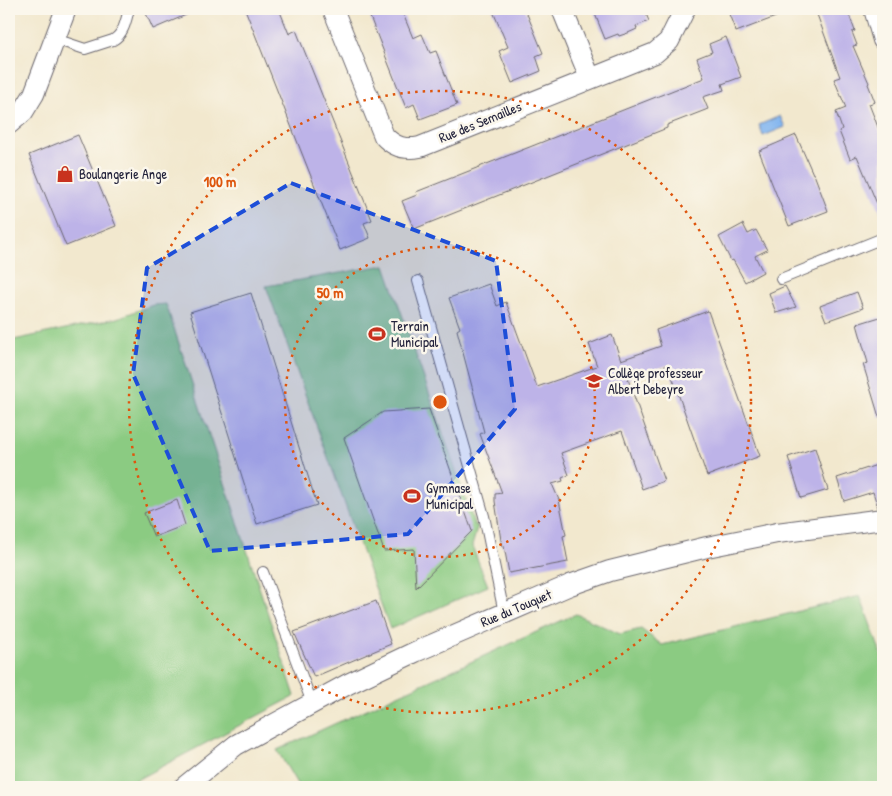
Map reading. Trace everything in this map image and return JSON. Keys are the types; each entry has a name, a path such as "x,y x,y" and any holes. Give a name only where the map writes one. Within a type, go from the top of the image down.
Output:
{"street":[{"path":"9,124 28,105 39,84 66,9"},
{"name":"Rue des Semailles","path":"333,9 380,129 390,142 403,148 420,147 655,53 669,41 685,9"},
{"path":"562,9 590,78"},
{"path":"874,9 883,40"},
{"name":"Rue du Touquet","path":"184,787 236,745 360,678 504,612 591,577 670,555 777,533 883,519"}],"lane":[{"path":"55,39 85,49 113,40 122,31 130,9"},
{"path":"781,279 883,238"},
{"path":"418,281 484,516 504,612"},
{"path":"263,572 312,703"}],"highlighted area":[{"path":"291,183 496,261 515,409 408,534 210,551 133,374 147,268"}],"green space":[{"path":"385,265 475,526 478,525 472,546 488,586 390,629 266,286"},
{"path":"166,304 295,696 123,787 9,787 9,341 117,318 153,305"},
{"path":"860,596 883,659 883,787 299,787 277,750 576,614 620,634 641,629 662,645"}],"water":[{"path":"780,116 785,127 763,136 759,125"}],"building":[{"path":"144,9 200,9 153,29"},
{"path":"245,9 279,9 289,34 296,30 372,220 364,223 370,238 340,250"},
{"path":"391,9 401,9 413,38 422,34 430,53 436,51 457,105 420,119 414,104 406,108 370,17"},
{"path":"492,9 525,9 543,53 536,56 541,71 512,83 499,51 508,47"},
{"path":"593,9 644,9 649,21 636,26 637,29 628,33 619,36 618,34 605,39"},
{"path":"727,9 794,9 794,10 736,32"},
{"path":"815,9 847,9 855,31 852,32 857,45 853,46 869,83 875,102 869,104 883,140 883,218 857,156 850,159 839,131 842,129 836,112 846,108 834,79 840,77"},
{"path":"726,37 741,77 722,84 724,90 703,97 708,109 667,125 667,128 414,229 402,201 417,195 416,192 704,78 697,58 712,52 709,44"},
{"name":"Boulangerie Ange","path":"78,135 116,226 66,246 29,155"},
{"path":"796,135 828,211 789,226 759,151"},
{"path":"743,224 748,234 756,230 767,250 755,256 763,272 745,282 733,260 731,261 719,237"},
{"path":"489,284 497,306 506,302 537,387 597,366 589,344 612,335 621,360 661,346 656,330 708,311 760,456 707,476 668,365 628,379 664,481 642,489 622,431 561,453 569,475 562,478 563,481 552,484 559,500 566,535 563,536 568,562 509,573 504,546 502,547 495,501 495,494 502,493 480,434 484,432 457,330 460,328 449,298"},
{"path":"785,286 796,307 776,313 769,293"},
{"path":"857,292 863,308 826,321 820,306"},
{"path":"251,293 317,505 257,524 190,312"},
{"path":"880,317 883,329 883,417 879,417 863,364 868,363 857,324"},
{"name":"Gymnase Municipal","path":"429,409 472,531 416,588 414,549 384,551 344,438 383,412"},
{"path":"815,448 828,490 801,498 788,457"},
{"path":"883,463 883,507 878,508 873,492 844,501 837,478"},
{"path":"177,500 185,525 154,537 144,513"},
{"path":"376,601 391,644 314,677 294,632"}],"place":[{"name":"Boulangerie Ange","path":"65,174"},
{"name":"Terrain Municipal","path":"377,334"},
{"name":"Collège professeur Albert Debeyre","path":"594,381"},
{"name":"Gymnase Municipal","path":"412,496"}]}
